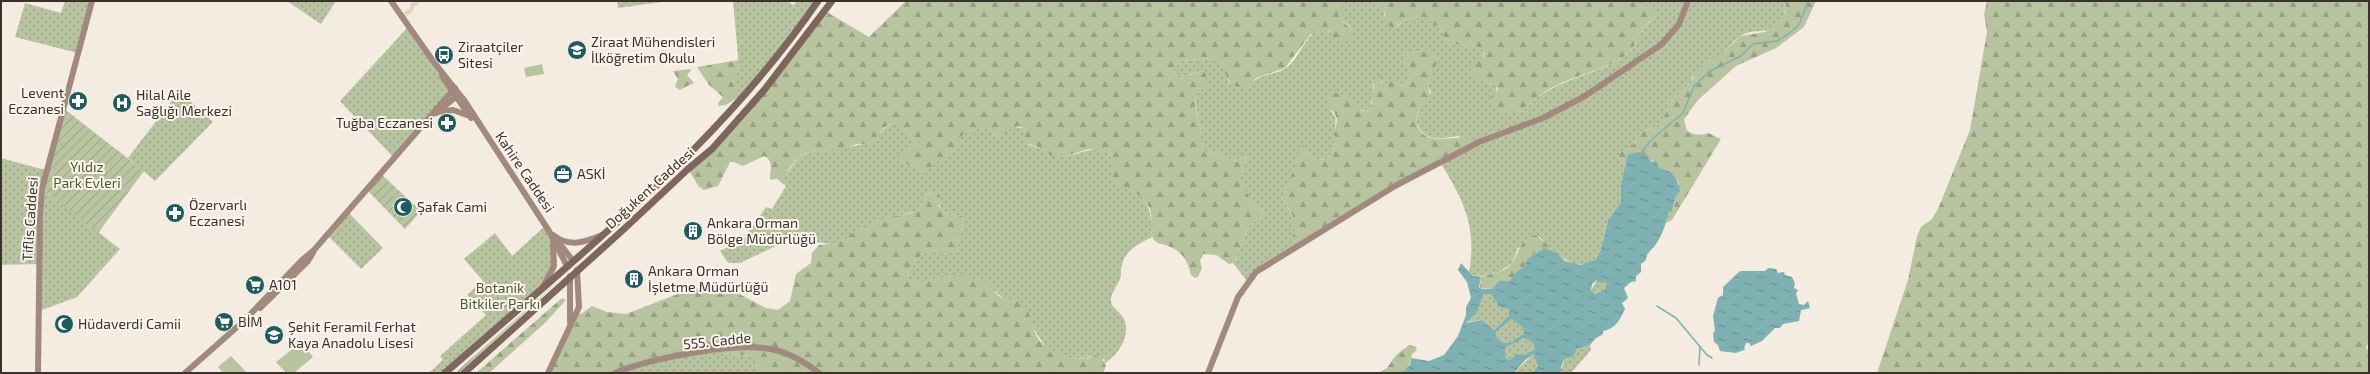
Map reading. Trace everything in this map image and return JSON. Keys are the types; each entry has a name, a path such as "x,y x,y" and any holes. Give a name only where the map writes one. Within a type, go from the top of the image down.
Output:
{"main road":[{"name":"Doğukent Caddesi","path":"567,266 607,233 699,146 728,114 792,36 818,1"},
{"name":"Doğukent Caddesi","path":"464,373 688,169 712,149 760,95 832,1"},
{"path":"573,261 578,270"},
{"path":"445,373 567,266 570,276"}],"street":[{"name":"Tiflis Caddesi","path":"38,373 40,222 42,189 92,1"},
{"name":"Kahire Caddesi","path":"391,1 470,117 480,127"},
{"path":"1208,373 1238,297 1256,272 1395,186 1479,142 1543,118 1585,96 1662,44 1679,24 1688,1"},
{"path":"185,373 278,293 308,261 314,250 453,90"},
{"name":"Kahire Caddesi","path":"457,96 480,127 551,234 573,261"},
{"path":"426,122 457,96"},
{"path":"436,113 453,110 470,117"},
{"path":"551,234 561,240 572,243 607,233"},
{"name":"Kahire Caddesi","path":"551,234 567,266"},
{"path":"541,289 554,266 551,234"},
{"path":"548,373 580,302 578,270"},
{"path":"570,276 572,296 570,326"},
{"path":"554,291 565,290 572,296"},
{"name":"555. Cadde","path":"615,373 648,362 709,352 741,349 776,350 792,356 819,373"}],"green space":[{"path":"65,1 92,1 78,53 15,37 25,3 61,13"},
{"path":"287,1 336,1 321,24"},
{"path":"617,1 669,1 618,8"},
{"path":"733,1 787,1 794,5 796,1 817,1 741,100 733,80 739,67"},
{"path":"906,1 1342,1 1342,21 1352,30 1354,37 1349,43 1340,43 1336,41 1328,30 1319,30 1310,35 1285,68 1256,78 1246,89 1232,85 1222,67 1209,58 1182,61 1174,68 1174,73 1182,77 1203,71 1206,74 1206,86 1196,94 1195,101 1202,145 1205,151 1211,151 1235,161 1247,157 1240,181 1256,208 1264,209 1262,217 1251,224 1244,236 1233,263 1229,264 1216,255 1203,254 1200,261 1202,268 1198,277 1195,278 1191,275 1188,265 1181,254 1173,248 1154,240 1151,232 1151,215 1149,207 1142,197 1120,186 1116,182 1112,174 1112,160 1109,153 1089,149 1066,156 1053,157 1036,146 1024,143 1022,140 1025,131 1024,128 1018,126 998,137 988,128 975,129 966,132 960,138 955,150 924,172 900,161 897,158 916,142 898,122 884,128 871,145 857,144 844,150 815,151 804,154 796,159 782,176 771,180 770,163 764,156 743,166 730,162 718,186 704,190 699,187 688,169 712,149 825,11 869,37"},
{"path":"1342,1 1376,1 1386,8 1384,16 1396,27 1407,19 1425,17 1433,24 1440,26 1444,37 1453,44 1484,50 1479,80 1497,86 1496,92 1509,113 1523,111 1534,100 1558,85 1599,69 1625,56 1634,47 1644,28 1658,13 1604,1 1786,1 1784,15 1780,24 1769,30 1747,33 1737,38 1714,61 1692,77 1691,82 1670,102 1662,121 1656,127 1646,130 1637,136 1634,144 1618,156 1626,171 1621,188 1621,202 1607,222 1600,252 1593,262 1578,264 1570,262 1557,254 1540,237 1518,248 1512,263 1499,272 1477,277 1469,273 1471,256 1470,228 1462,202 1440,162 1460,136 1433,138 1423,133 1416,120 1421,106 1431,93 1428,86 1430,80 1427,50 1405,54 1404,59 1410,73 1407,84 1400,86 1389,82 1385,89 1382,87 1382,81 1373,84 1374,94 1369,109 1358,109 1352,105 1344,95 1331,111 1336,120 1334,144 1331,154 1324,159 1310,159 1305,149 1282,200 1291,212 1293,218 1295,229 1293,250 1247,281 1233,263 1244,236 1251,224 1262,217 1264,209 1256,208 1239,181 1247,157 1235,161 1211,151 1205,151 1202,145 1195,101 1196,94 1206,86 1206,74 1202,71 1182,77 1174,73 1174,68 1182,61 1209,58 1222,67 1227,74 1229,82 1250,85 1257,78 1282,71 1286,68 1296,58 1307,40 1318,31 1325,28 1330,33 1351,27 1342,21"},
{"path":"1376,1 1634,2 1659,12 1641,32 1634,46 1625,56 1598,69 1558,84 1534,100 1523,111 1510,113 1492,105 1491,96 1498,90 1497,86 1479,80 1470,72 1471,65 1483,59 1484,50 1453,44 1444,37 1440,26 1433,25 1425,17 1407,19 1395,27 1390,27 1384,21 1386,8"},
{"path":"1786,1 1816,1 1804,27 1776,48 1736,66 1698,100 1684,119 1687,131 1697,135 1708,133 1721,139 1672,220 1666,223 1668,212 1673,209 1676,196 1679,192 1679,183 1668,170 1659,168 1655,160 1650,161 1649,157 1629,155 1625,165 1626,171 1618,156 1622,150 1634,144 1637,136 1646,130 1656,127 1662,121 1670,102 1691,82 1697,69 1725,51 1740,36 1765,32 1776,27 1785,13"},
{"path":"1987,1 2369,1 2369,343 2366,347 2369,351 2369,373 1877,373 1908,280 1917,236 1921,227 1932,219 1938,209 1970,130 1987,32 1984,14"},
{"path":"409,26 451,91 395,159 340,101"},
{"path":"1433,50 1439,57 1428,86 1430,96 1421,107 1417,115 1417,124 1419,129 1424,135 1430,138 1463,138 1479,142 1428,168 1293,250 1293,218 1288,207 1282,200 1297,162 1300,147 1304,146 1310,159 1318,160 1328,157 1333,150 1337,119 1328,103 1329,94 1342,94 1361,111 1368,110 1372,102 1376,77 1381,76 1382,87 1385,89 1389,82 1393,80 1400,86 1407,84 1410,73 1404,59 1405,54"},
{"path":"739,60 739,67 733,80 740,96 726,105 719,106 718,103 723,97 709,85 697,67"},
{"path":"542,64 544,74 526,77 524,68"},
{"path":"692,69 687,75 694,83 679,90 675,86 678,79 673,71"},
{"path":"179,91 213,122 155,181 128,158"},
{"name":"Yıldız Park Evleri","path":"63,108 144,171 98,233 42,189"},
{"path":"898,122 916,142 900,161 924,172 957,145 960,136 968,131 978,129 988,128 998,137 1013,127 1024,128 1028,145 1037,147 1051,154 1061,156 1093,150 1109,153 1124,188 1140,195 1148,206 1152,237 1130,251 1126,255 1121,267 1121,277 1113,293 1111,302 1113,307 1124,319 1126,332 1125,338 1115,355 1105,363 1104,359 1091,356 1084,359 1070,357 1046,348 1015,300 1004,299 980,279 939,277 929,282 915,283 909,279 908,273 919,257 931,250 946,254 958,251 958,242 963,225 962,216 945,213 929,192 917,211 875,221 849,238 834,244 790,239 740,263 728,263 720,251 744,239 766,207 772,209 786,186 777,179 789,170 800,156 812,152 851,147 866,143 888,126"},
{"path":"1,158 45,170 42,189 120,249 77,297 39,311 39,264 1,265"},
{"path":"381,174 421,211 405,229 367,190"},
{"path":"938,191 941,199 938,205 945,213 962,216 963,224 958,242 958,251 946,254 931,250 919,257 908,273 909,279 915,283 948,275 980,279 991,284 994,291 1001,297 1013,299 1025,305 1033,328 1041,343 1053,350 1078,358 1084,359 1094,356 1101,356 1106,366 1103,373 757,373 757,363 753,356 709,352 648,362 615,373 548,373 578,312 581,314 592,306 607,312 626,314 675,295 713,284 722,285 766,308 778,310 790,301 796,274 811,263 812,253 819,245 829,244 844,239 875,221 917,211 929,192"},
{"path":"347,211 383,248 361,269 327,235"},
{"name":"Botanik Bitkiler Parkı","path":"546,225 549,231 555,260 547,281 445,373 429,373 443,360 440,356 486,315 467,295 483,281 464,259 495,233 512,256"},
{"path":"1536,235 1557,253 1542,249 1527,259 1525,266 1513,276 1511,281 1499,281 1492,289 1480,288 1481,277 1502,271 1508,267 1512,263 1525,240"},
{"path":"562,278 459,373 455,373"},
{"path":"1597,280 1606,282 1607,286 1604,290 1595,294 1591,290"},
{"path":"1484,294 1491,294 1499,305 1509,309 1510,316 1494,330 1482,320 1466,322 1477,312"},
{"path":"562,298 566,300 546,322 489,373 476,373"},
{"path":"1512,319 1524,329 1524,333 1512,342 1503,343 1497,338 1496,332"},
{"path":"1524,338 1532,342 1535,349 1524,355 1516,354 1510,360 1506,358 1505,348"},
{"path":"301,342 313,357 294,373 286,373 276,362"},
{"path":"1409,345 1416,347 1417,350 1412,354 1407,373 1378,373 1387,368 1396,355"},
{"path":"1590,345 1591,350 1571,373 1557,373 1561,372 1564,359 1573,357 1577,349"},
{"path":"709,352 753,356 757,363 757,373 615,373 630,367"},
{"path":"1533,354 1535,355 1538,364 1535,372 1514,373"},
{"path":"231,356 247,373 223,373 218,367"}],"shaded area":[{"path":"414,1 420,1 405,20 402,16"}],"water":[{"path":"1638,152 1648,156 1651,162 1656,160 1659,168 1667,170 1674,175 1678,182 1680,191 1676,196 1672,211 1668,212 1660,237 1648,253 1646,260 1641,264 1641,272 1636,276 1636,281 1631,282 1624,288 1628,298 1622,303 1625,309 1614,326 1603,331 1603,334 1595,339 1590,345 1577,349 1573,357 1564,359 1561,367 1562,371 1557,373 1540,373 1540,371 1538,373 1533,373 1538,366 1534,354 1525,360 1514,373 1407,373 1406,369 1410,365 1411,358 1429,361 1444,355 1458,336 1466,315 1466,307 1471,298 1467,282 1458,270 1461,263 1473,276 1481,277 1479,287 1482,289 1492,289 1499,281 1510,281 1514,274 1525,266 1527,259 1544,248 1557,253 1565,261 1581,265 1595,260 1600,252 1608,220 1621,202 1621,186 1627,157 1629,154","holes":["1597,280 1598,283 1602,281 1606,283 1607,286 1604,290 1595,294 1591,290 1592,284","1484,294 1491,294 1500,307 1509,309 1509,316 1494,330 1482,320 1466,323 1477,312","1512,319 1524,329 1524,333 1512,342 1503,343 1497,338 1496,332","1524,338 1532,342 1535,349 1524,355 1516,354 1510,360 1506,358 1505,348"]},
{"path":"1768,268 1776,269 1778,273 1784,272 1785,275 1792,277 1795,283 1794,288 1798,290 1796,294 1799,304 1804,305 1808,301 1810,308 1801,310 1799,321 1783,324 1780,328 1775,328 1762,341 1751,346 1749,343 1746,343 1744,348 1746,349 1736,353 1720,351 1718,345 1714,342 1713,334 1715,330 1713,316 1718,298 1723,295 1723,287 1740,271 1765,271"}],"waterway":[{"path":"1641,153 1651,140 1683,113 1694,86 1710,71 1741,56 1753,44 1777,41 1787,35 1799,25 1808,1"},
{"path":"1657,306 1676,318 1707,355 1712,358"},
{"path":"1699,365 1700,347"},
{"path":"1396,373 1406,371"}],"place":[{"name":"Ziraat Mühendisleri İlköğretim Okulu","path":"577,50"},
{"name":"Ziraatçiler Sitesi","path":"444,55"},
{"name":"Levent Eczanesi","path":"78,101"},
{"name":"Hilal Aile Sağlığı Merkezi","path":"122,103"},
{"name":"Tuğba Eczanesi","path":"447,123"},
{"name":"ASKİ","path":"563,174"},
{"name":"Şafak Cami","path":"403,207"},
{"name":"Özervarlı Eczanesi","path":"175,213"},
{"name":"Ankara Orman Bölge Müdürlüğü","path":"693,231"},
{"name":"Ankara Orman İşletme Müdürlüğü","path":"634,279"},
{"name":"A101","path":"255,285"},
{"name":"BİM","path":"224,322"},
{"name":"Hüdaverdi Camii","path":"64,324"},
{"name":"Şehit Feramil Ferhat Kaya Anadolu Lisesi","path":"274,335"}]}
